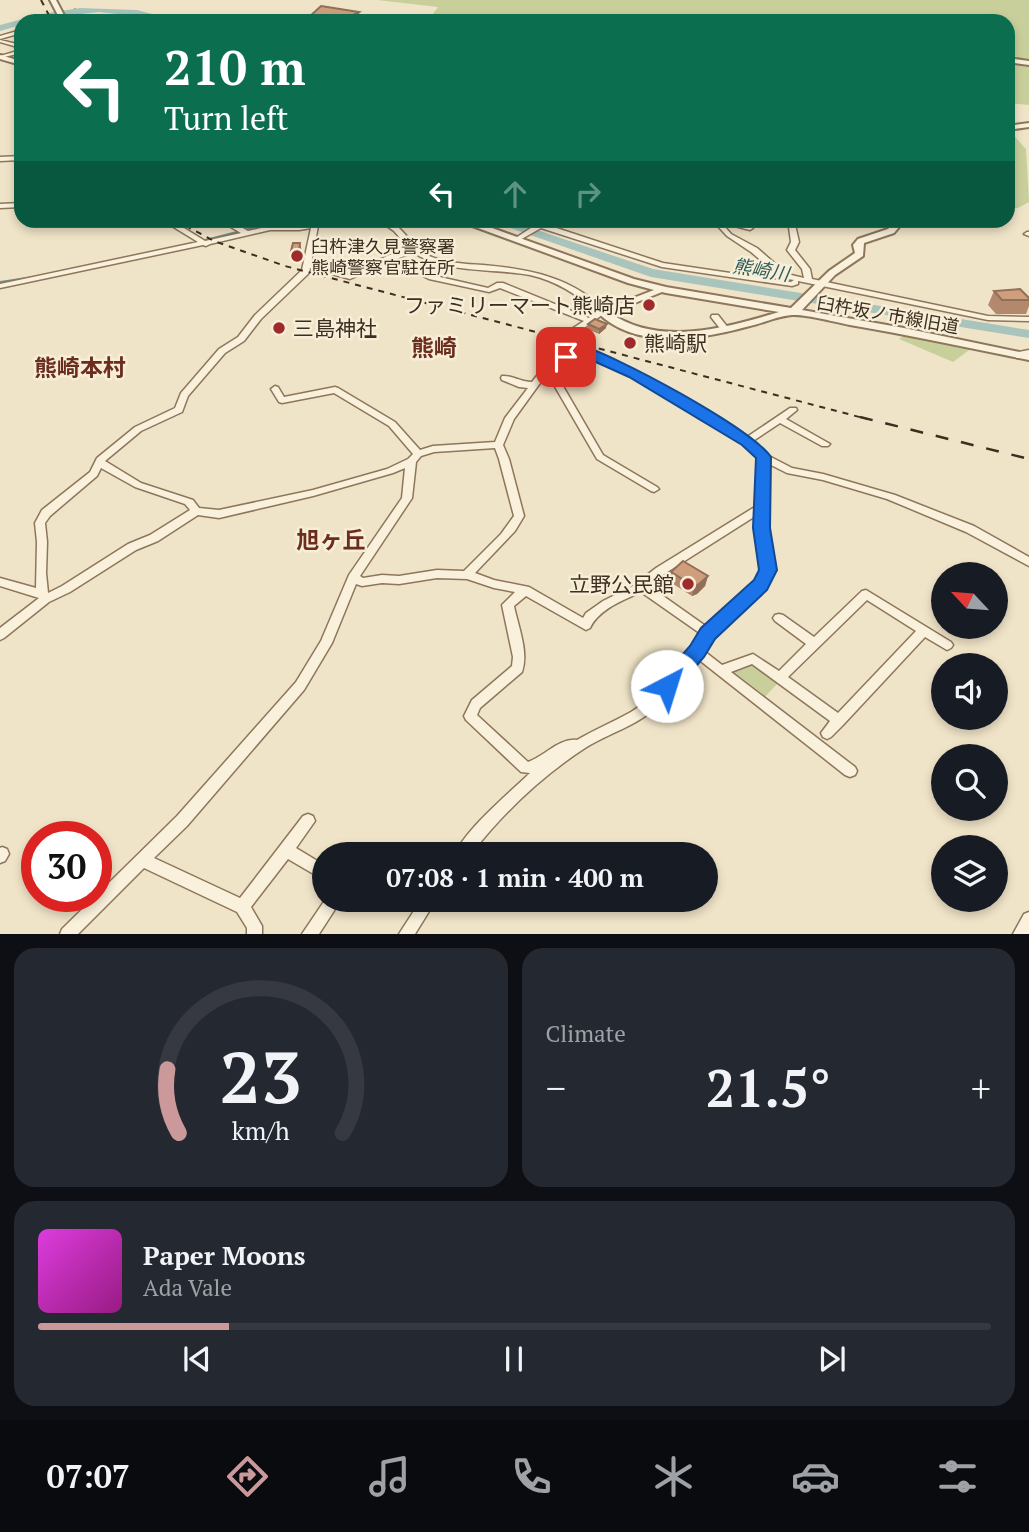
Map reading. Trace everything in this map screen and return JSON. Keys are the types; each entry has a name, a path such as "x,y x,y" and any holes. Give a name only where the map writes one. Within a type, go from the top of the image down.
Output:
{"street":[{"path":"0,39 14,46"},
{"path":"179,228 203,242"},
{"path":"237,228 245,232"},
{"path":"0,286 270,228"},
{"path":"44,596 44,540 40,523 47,513 94,474 99,463 138,429 180,410 184,395 222,351 241,339 258,317 306,271 314,228"},
{"path":"397,228 404,234 411,250 433,261 539,274 567,285 619,324 660,335 724,328 795,311 848,259 860,254 858,245 861,240 895,228"},
{"name":"臼杵坂ノ市線旧道","path":"484,228 631,281 660,288 904,331 1029,357"},
{"path":"518,239 536,228"},
{"path":"545,228 662,265 792,284 798,280"},
{"path":"724,228 729,235 754,250 785,276 798,280 988,318 1029,319"},
{"path":"792,228 795,242 791,250 806,269 809,281"},
{"path":"308,265 350,277 411,250"},
{"path":"390,258 429,277 489,290 500,285 588,320"},
{"path":"660,288 657,292 601,312 574,330 567,339 577,349 634,374 790,471 881,493 970,529 1029,562"},
{"path":"715,317 724,328"},
{"path":"498,445 510,418 542,375 577,349"},
{"path":"1017,355 1029,352"},
{"path":"542,375 557,383 600,457 654,489"},
{"path":"505,378 522,385 534,385"},
{"path":"66,933 182,821 300,686 326,643 353,578 407,498 415,458 393,424 335,390 282,400 275,389"},
{"path":"747,442 793,410"},
{"path":"780,419 825,444"},
{"path":"0,635 44,596 66,589 196,511 219,514 237,511 390,471 439,448 498,445"},
{"path":"467,575 484,554 511,533 518,523 505,459 498,445"},
{"path":"472,842 536,776 582,743 636,715 654,702 697,652 708,634 760,585 768,570 761,508 764,457"},
{"path":"99,463 138,485 189,502 196,511"},
{"path":"353,578 362,582 438,574 467,575 525,590 586,625 590,616 607,604 641,586 660,571 761,508"},
{"path":"0,582 44,596"},
{"path":"641,586 708,634"},
{"path":"525,590 508,605 519,657 517,668 476,704 470,716 526,768 532,768 568,745 582,743"},
{"path":"779,678 866,594 947,645"},
{"path":"779,618 814,644"},
{"path":"827,733 923,631"},
{"path":"697,652 850,771"},
{"path":"720,670 753,659 839,721"},
{"path":"242,907 308,821"},
{"path":"287,849 312,865"},
{"path":"142,860 242,907 255,926 254,933"},
{"path":"309,933 325,912"},
{"path":"406,933 421,912"},
{"path":"1020,933 1029,919"}],"green space":[{"path":"377,0 1029,0 1029,105 1015,104 1015,14 433,14 438,7"},
{"path":"1015,137 1026,149 1029,202 1015,208"},
{"path":"905,335 972,348 953,362 899,339"},
{"path":"750,663 779,682 762,700 731,675 731,671"}],"building":[{"path":"321,6 359,12 355,14 312,14"},
{"path":"293,243 300,243 299,251 291,251"},
{"path":"1020,289 1029,300 1002,300 994,291"},
{"path":"595,319 607,324 599,329 588,324"},
{"path":"683,561 708,576 694,586 671,572"}],"waterway":[{"name":"熊崎川","path":"71,12 75,9"},
{"name":"熊崎川","path":"56,14 99,10 146,14"},
{"name":"熊崎川","path":"0,28 14,24"},
{"path":"190,244 252,228"},
{"name":"熊崎川","path":"517,228 651,273 1029,334"},
{"path":"0,282 40,276"}],"railway":[{"path":"41,0 48,14"},
{"path":"190,228 214,241 285,266 867,419"},
{"path":"860,417 1029,459"}],"place":[{"name":"臼杵津久見警察署 熊崎警察官駐在所","path":"297,256"},
{"name":"ファミリーマート熊崎店","path":"649,305"},
{"name":"三島神社","path":"279,328"},
{"name":"熊崎駅","path":"630,343"},
{"name":"立野公民館","path":"688,584"}],"district":[{"name":"熊崎","path":"434,347"},
{"name":"熊崎本村","path":"80,367"},
{"name":"旭ヶ丘","path":"331,539"}],"route":[{"path":"566,357 577,349 634,374 740,437 764,457 761,508 768,570 760,585 708,634 697,652 667,686"}]}
